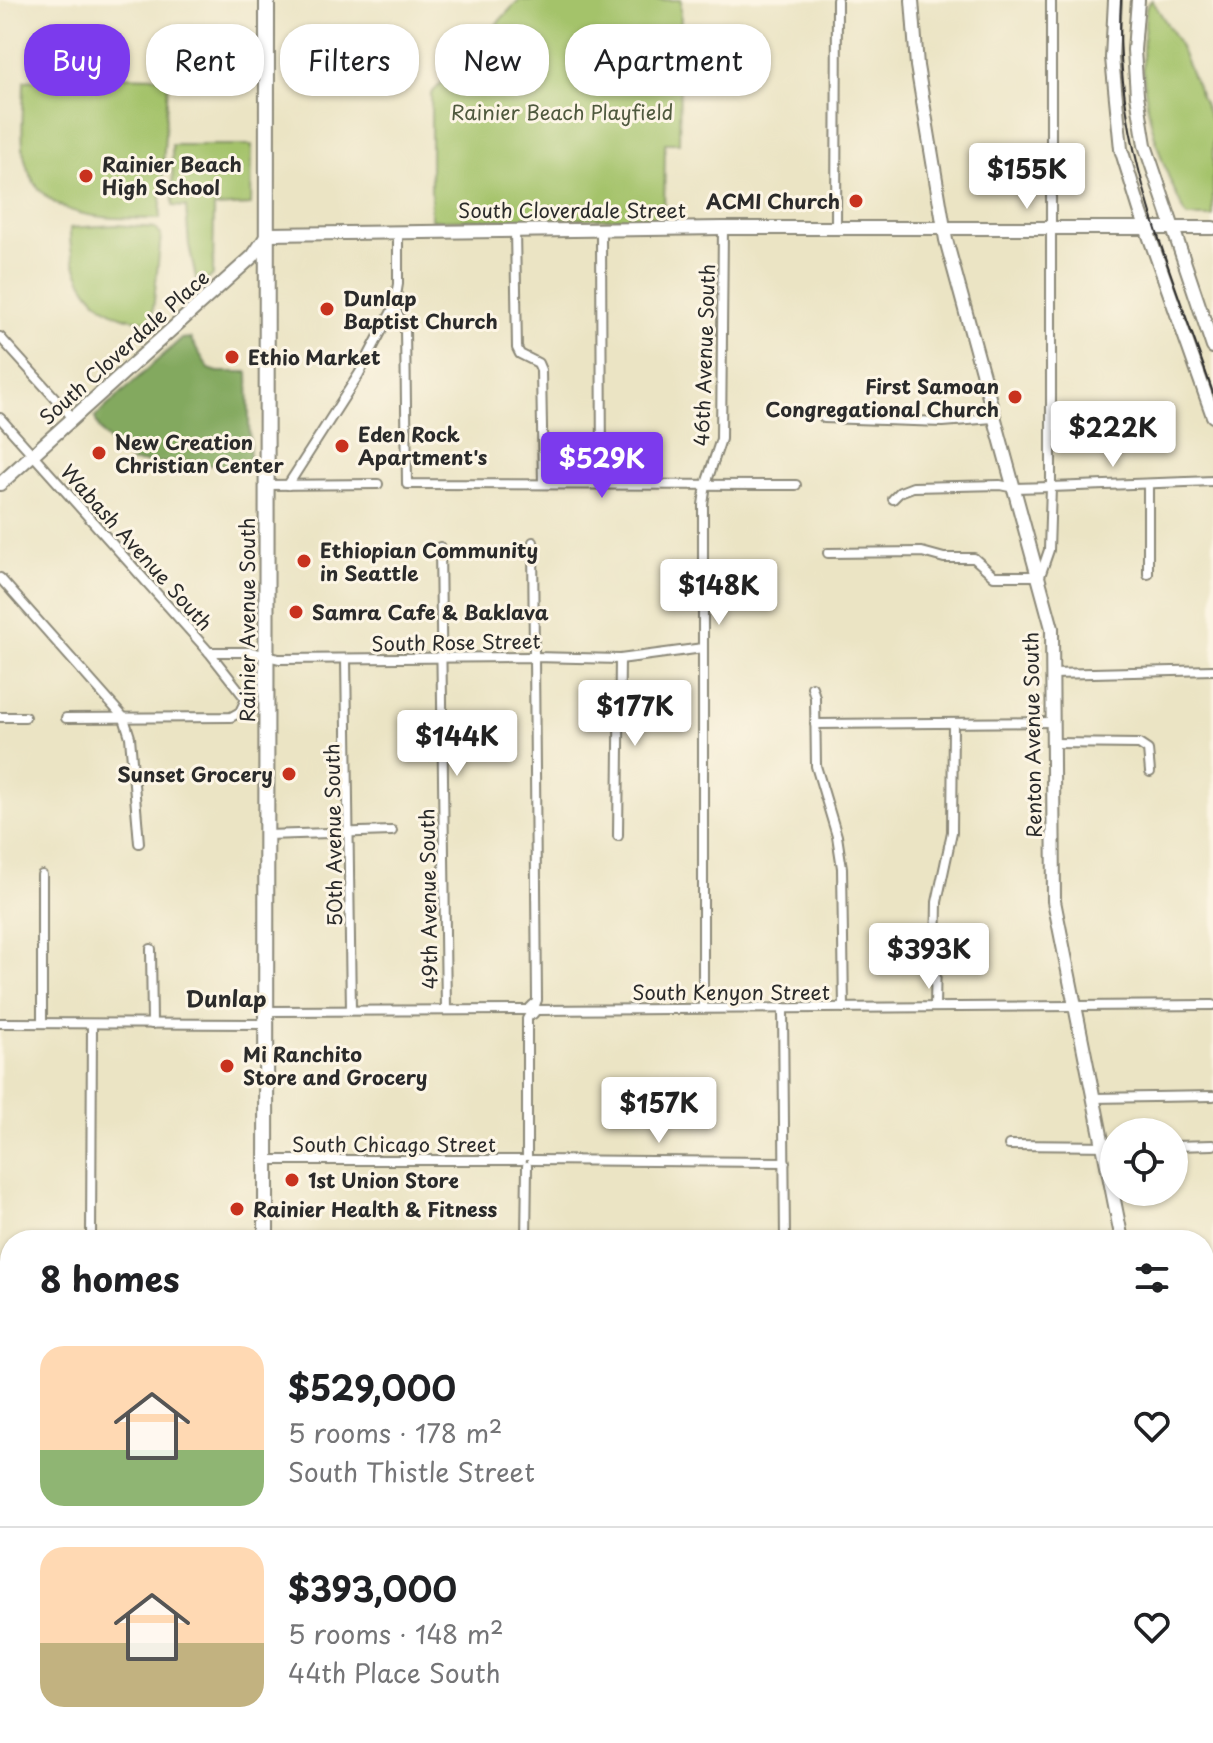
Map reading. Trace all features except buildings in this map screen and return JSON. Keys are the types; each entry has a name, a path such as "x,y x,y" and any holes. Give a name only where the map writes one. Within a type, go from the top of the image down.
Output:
{"main road":[{"name":"Rainier Avenue South","path":"266,1230 267,0"},
{"name":"Renton Avenue South","path":"912,0 917,66 943,229 1052,628 1054,901 1100,1120"},
{"path":"1115,0 1112,58 1117,125 1127,172 1213,416"},
{"path":"1138,0 1134,50 1145,145 1213,347"},
{"name":"South Cloverdale Street","path":"268,234 723,228 1213,228"},
{"name":"South Cloverdale Place","path":"0,484 253,256 268,234"},
{"name":"Renton Avenue South","path":"1117,1206 1121,1230"}],"street":[{"path":"836,229 837,0"},
{"path":"828,553 922,552 944,558 974,558 994,576 1040,576 1049,550 1051,487 1051,0"},
{"name":"46th Avenue South","path":"703,1008 703,505 706,484 721,439 723,228"},
{"path":"515,230 518,352 538,363 541,370 543,484"},
{"path":"601,230 602,484"},
{"path":"288,485 359,374 394,307 398,284 398,231"},
{"path":"394,307 405,328 407,484 796,485"},
{"path":"0,337 74,419"},
{"name":"Wabash Avenue South","path":"0,418 209,652 246,699 240,712 231,717 124,718"},
{"path":"824,418 943,422 993,418"},
{"path":"893,499 900,492 913,487 1000,485 1014,488 1213,481"},
{"path":"267,485 378,484"},
{"path":"1148,484 1148,574"},
{"path":"526,1230 527,1019 537,1000 533,542"},
{"name":"49th Avenue South","path":"440,547 446,1010"},
{"path":"0,578 124,718 130,737 139,843"},
{"name":"South Rose Street","path":"209,652 252,652 279,659 620,659 703,648"},
{"name":"50th Avenue South","path":"346,659 351,1010"},
{"path":"618,836 620,659"},
{"path":"1053,674 1213,670"},
{"path":"812,687 818,777 841,859 844,1008"},
{"path":"0,717 25,717"},
{"path":"66,718 124,718"},
{"path":"815,724 1053,722"},
{"path":"935,1007 937,902 952,832 953,723"},
{"path":"1053,743 1139,744 1148,750 1150,772"},
{"path":"267,835 392,831"},
{"path":"42,875 42,1023"},
{"path":"151,949 152,1024"},
{"name":"South Kenyon Street","path":"0,1023 152,1024 351,1010 1213,1005"},
{"path":"783,1008 785,1230"},
{"path":"91,1230 92,1024"},
{"path":"1093,1098 1213,1096"},
{"path":"1009,1145 1100,1146"},
{"path":"1188,1146 1213,1145"},
{"name":"South Chicago Street","path":"266,1160 785,1162"}],"green space":[{"name":"Rainier Beach Playfield","path":"519,0 681,0 681,24 565,24 565,96 680,96 679,143 665,143 664,218 431,220 431,94 435,90 435,96 549,96 549,24 497,24"},
{"path":"1152,0 1177,40 1213,124 1213,217 1187,217 1170,182 1152,127 1143,61 1146,7"},
{"path":"130,76 146,77 146,96 167,96 160,219 98,217 59,205 43,194 31,178 24,155 22,127 24,81 24,96 130,96"},
{"path":"172,145 252,145 251,205 214,207 213,275 198,288 189,245 186,207 173,206"},
{"path":"116,225 155,228 161,235 152,320 117,314 90,294 81,279 71,246 70,228"},
{"path":"190,338 209,369 248,372 250,465 205,465 190,461 132,462 110,442 97,424 95,417 181,339"}],"tram line":[{"path":"1121,0 1125,102 1135,151 1162,249 1213,393"}],"place":[{"name":"Rainier Beach High School","path":"86,176"},
{"name":"ACMI Church","path":"856,201"},
{"name":"Dunlap Baptist Church","path":"327,309"},
{"name":"Ethio Market","path":"232,357"},
{"name":"First Samoan Congregational Church","path":"1015,397"},
{"name":"Eden Rock Apartment's","path":"342,446"},
{"name":"New Creation Christian Center","path":"99,453"},
{"name":"Ethiopian Community in Seattle","path":"304,561"},
{"name":"Samra Cafe & Baklava","path":"296,612"},
{"name":"Sunset Grocery","path":"289,774"},
{"name":"Mi Ranchito Store and Grocery","path":"227,1066"},
{"name":"1st Union Store","path":"292,1180"},
{"name":"Rainier Health & Fitness","path":"237,1209"}],"district":[{"name":"Dunlap","path":"226,997"}]}
